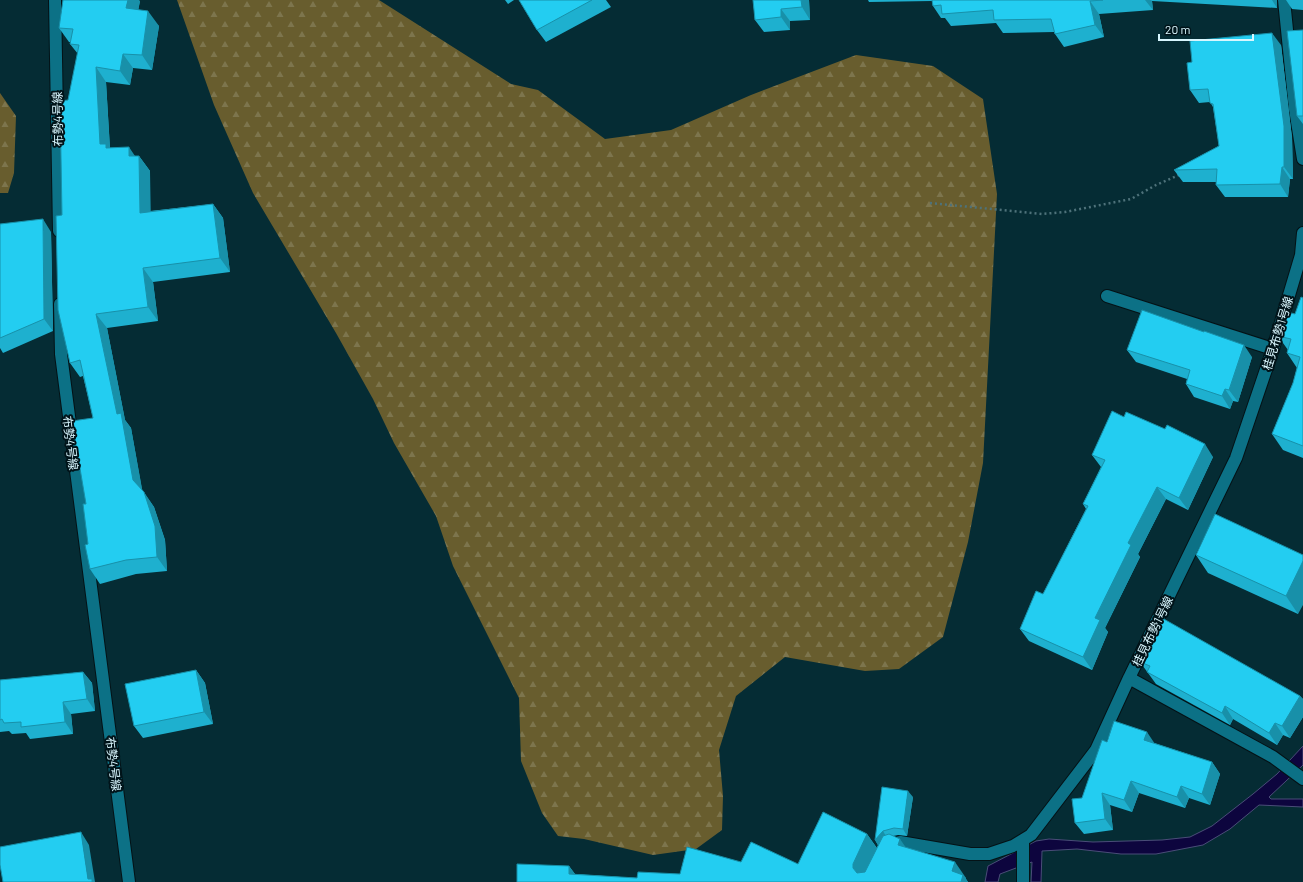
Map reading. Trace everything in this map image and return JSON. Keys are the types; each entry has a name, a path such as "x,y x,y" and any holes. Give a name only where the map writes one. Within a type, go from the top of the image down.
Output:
{"street":[{"name":"布勢4号線","path":"55,0 59,244"},
{"path":"1284,0 1295,109 1303,159"},
{"name":"桂見布勢1号線","path":"882,856 889,845 900,842 970,854 989,854 1012,846 1031,835 1096,750 1129,678 1236,458 1273,349 1302,255 1303,233"},
{"name":"布勢4号線","path":"60,291 60,354 129,882"},
{"path":"1107,296 1273,349"},
{"path":"1129,678 1273,757 1303,779"},
{"path":"1023,840 1023,882"}],"path":[{"path":"930,203 1042,214 1065,212 1131,199 1156,185 1184,173"}],"green space":[{"path":"177,0 379,0 511,84 538,90 605,139 671,130 751,95 856,55 933,66 983,99 997,194 983,463 968,542 943,637 899,669 865,671 785,657 736,696 719,750 723,796 722,830 696,849 653,855 584,839 558,836 542,813 521,761 519,698 453,566 436,516 394,443 373,399 336,333 253,193 214,105"},
{"path":"0,93 16,116 14,173 8,193 0,193"}],"shaded area":[{"path":"1303,746 1303,765 1269,797 1271,799 1303,799 1303,807 1259,805 1230,829 1203,845 1156,854 1121,854 1077,849 1042,851 1041,882 1031,882 1032,862 1000,874 998,882 985,882 988,866 1036,841 1049,839 1093,842 1162,840 1190,837 1212,826 1253,794 1277,774"}],"building":[{"path":"63,0 128,0 126,8 148,11 142,55 123,54 120,71 96,67 100,144 106,144 106,148 129,147 129,156 139,156 140,213 213,204 220,258 143,268 148,307 96,314 117,414 121,413 133,480 144,492 155,526 157,557 126,560 90,569 85,545 88,544 83,504 86,504 72,421 93,418 80,360 70,363 58,310 56,216 62,215 60,101 68,100 79,45 70,44 73,29 59,28"},
{"path":"519,0 592,0 537,30"},
{"path":"753,0 801,0 802,7 781,9 781,17 755,20"},
{"path":"932,0 1103,0 1090,1 1095,25 1055,34 1051,19 994,20 993,10 942,14 941,5 933,6"},
{"path":"1303,30 1303,116 1297,116 1287,31"},
{"path":"1272,33 1284,126 1284,167 1282,167 1280,184 1216,185 1217,169 1174,170 1219,146 1213,104 1210,103 1208,89 1190,90 1187,63 1192,62 1190,41"},
{"path":"43,219 44,319 0,338 0,224"},
{"path":"1301,297 1303,298 1303,446 1272,434 1293,383 1300,357 1287,353 1291,339 1278,336 1287,312 1295,314"},
{"path":"1142,310 1244,345 1229,390 1225,389 1222,396 1186,384 1190,370 1127,350"},
{"path":"1112,411 1124,417 1126,412 1165,429 1167,425 1205,444 1179,498 1157,487 1128,543 1131,545 1095,618 1100,620 1083,657 1020,629 1036,591 1043,594 1088,506 1083,504 1105,460 1092,455"},
{"path":"1215,514 1303,555 1303,561 1286,596 1196,555"},
{"path":"1162,618 1300,696 1282,726 1275,723 1269,733 1225,706 1222,713 1147,672 1150,666 1140,662"},
{"path":"196,670 204,712 134,726 125,684"},
{"path":"83,672 87,699 63,702 65,722 21,727 21,722 4,723 2,719 0,720 0,680"},
{"path":"1114,721 1147,732 1144,740 1212,762 1202,794 1181,786 1177,797 1131,781 1124,800 1102,793 1105,819 1075,823 1072,799 1082,798 1102,740 1107,742"},
{"path":"882,787 908,791 903,829 894,828 883,831 875,840"},
{"path":"823,812 867,834 853,864 853,868 857,873 865,872 883,836 889,834 900,839 898,845 955,862 952,871 963,875 961,882 517,882 517,864 569,866 569,874 637,878 638,872 680,874 687,847 741,862 751,842 798,864"},
{"path":"81,832 88,879 92,879 92,882 3,882 0,865 0,847"}]}
